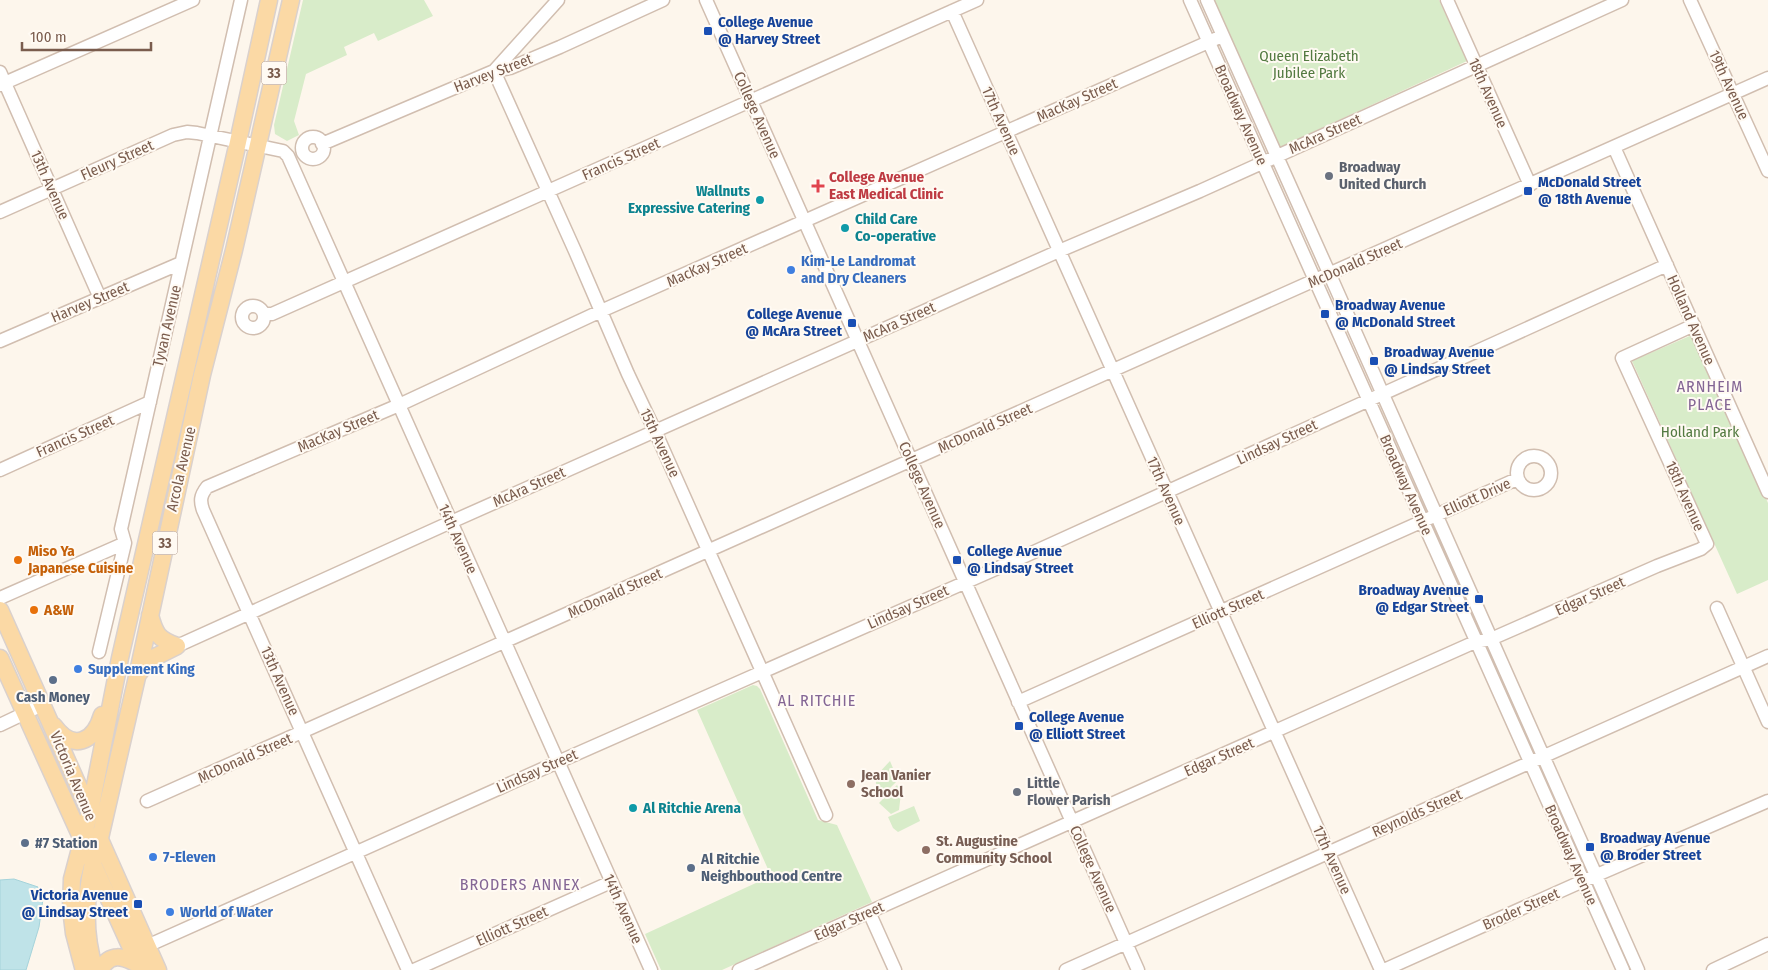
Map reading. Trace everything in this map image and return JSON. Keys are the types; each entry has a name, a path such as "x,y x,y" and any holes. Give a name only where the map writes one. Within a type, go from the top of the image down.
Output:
{"main road":[{"name":"Arcola Avenue","path":"84,970 74,933 71,908 72,879 90,811 120,658 238,142 268,0"},
{"name":"Arcola Avenue","path":"95,970 86,926 88,886 92,861 100,838 202,375 234,250 291,0"},
{"name":"Victoria Avenue","path":"0,610 90,811 158,970"},
{"path":"150,615 156,634 161,639 177,646"},
{"path":"137,677 148,660 177,646"},
{"name":"Victoria Avenue","path":"0,658 140,967"},
{"path":"45,711 59,732 66,738 76,741 93,734 99,727 120,658"},
{"path":"100,970 107,960 117,957 126,958 140,967"}],"street":[{"path":"2,80 192,0"},
{"name":"Tyvan Avenue","path":"99,652 125,543 120,529 209,136 242,0"},
{"path":"494,71 558,0"},
{"name":"Harvey Street","path":"322,144 494,71 510,68 663,0"},
{"name":"College Avenue","path":"706,0 1138,970"},
{"name":"Francis Street","path":"264,314 272,314 977,0"},
{"name":"Broadway Avenue","path":"1190,0 1475,642 1596,876 1638,970"},
{"name":"Broadway Avenue","path":"1207,0 1491,639 1583,881 1623,970"},
{"name":"18th Avenue","path":"1447,0 1530,185"},
{"name":"McAra Street","path":"177,646 1622,0"},
{"name":"19th Avenue","path":"1690,0 1768,171"},
{"name":"17th Avenue","path":"952,11 1382,970"},
{"name":"MacKay Street","path":"200,501 206,487 399,404 601,311 1222,36"},
{"name":"15th Avenue","path":"494,71 826,815"},
{"name":"McDonald Street","path":"147,801 1315,282 1768,78"},
{"name":"13th Avenue","path":"2,80 100,298"},
{"name":"Fleury Street","path":"0,212 174,135 187,132 238,142"},
{"name":"14th Avenue","path":"238,142 283,151 288,156 651,970"},
{"name":"Holland Avenue","path":"1614,147 1768,492"},
{"name":"Harvey Street","path":"0,341 181,263"},
{"name":"Lindsay Street","path":"147,946 1167,492 1667,265"},
{"name":"18th Avenue","path":"1694,325 1622,358 1707,544 1701,549"},
{"name":"Francis Street","path":"0,470 150,402"},
{"name":"Elliott Drive","path":"1436,515 1518,479"},
{"name":"13th Avenue","path":"200,501 408,970"},
{"name":"Elliott Street","path":"1018,702 1436,515"},
{"path":"0,598 125,543"},
{"name":"Edgar Street","path":"739,970 1475,642 1491,639 1657,566 1701,549"},
{"path":"1717,608 1768,722"},
{"name":"Reynolds Street","path":"1066,970 1768,656"},
{"path":"0,725 25,713 45,711"},
{"name":"Broder Street","path":"1382,970 1768,801"},
{"name":"Elliott Street","path":"414,970 611,882"},
{"path":"870,912 895,970"},
{"path":"1713,970 1768,944"}],"green space":[{"path":"303,0 424,0 433,16 378,41 374,33 344,47 347,55 306,74 294,121 299,135 287,141 275,134 274,125"},
{"name":"Queen Elizabeth Jubilee Park","path":"1212,0 1439,0 1467,61 1276,149"},
{"name":"Holland Park","path":"1692,335 1768,503 1768,580 1737,594 1632,361"},
{"path":"753,685 760,689 818,820 837,825 872,902 722,970 661,970 645,934 771,876 697,710"},
{"path":"890,761 898,780 884,794 877,789 875,777"},
{"path":"897,785 901,793 899,810 891,814 879,803"},
{"path":"914,806 920,821 898,832 893,828 888,817"}],"water":[{"path":"14,879 38,887 43,899 39,927 26,970 0,970 0,880"}],"place":[{"name":"College Avenue @ Harvey Street","path":"708,31"},
{"name":"Broadway United Church","path":"1329,176"},
{"name":"College Avenue East Medical Clinic","path":"818,186"},
{"name":"McDonald Street @ 18th Avenue","path":"1528,191"},
{"name":"Wallnuts Expressive Catering","path":"760,200"},
{"name":"Child Care Co-operative","path":"845,228"},
{"name":"Kim-Le Landromat and Dry Cleaners","path":"791,270"},
{"name":"Broadway Avenue @ McDonald Street","path":"1325,314"},
{"name":"College Avenue @ McAra Street","path":"852,323"},
{"name":"Broadway Avenue @ Lindsay Street","path":"1374,361"},
{"name":"Miso Ya Japanese Cuisine","path":"18,560"},
{"name":"College Avenue @ Lindsay Street","path":"957,560"},
{"name":"Broadway Avenue @ Edgar Street","path":"1479,599"},
{"name":"A&W","path":"34,610"},
{"name":"Supplement King","path":"78,669"},
{"name":"Cash Money","path":"53,680"},
{"name":"College Avenue @ Elliott Street","path":"1019,726"},
{"name":"Jean Vanier School","path":"851,784"},
{"name":"Little Flower Parish","path":"1017,792"},
{"name":"Al Ritchie Arena","path":"633,808"},
{"name":"#7 Station","path":"25,843"},
{"name":"Broadway Avenue @ Broder Street","path":"1590,847"},
{"name":"St. Augustine Community School","path":"926,850"},
{"name":"7-Eleven","path":"153,857"},
{"name":"Al Ritchie Neighbouthood Centre","path":"691,868"},
{"name":"Victoria Avenue @ Lindsay Street","path":"138,904"},
{"name":"World of Water","path":"170,912"}],"district":[{"name":"ARNHEIM PLACE","path":"1710,395"},
{"name":"AL RITCHIE","path":"817,700"},
{"name":"BRODERS ANNEX","path":"520,884"}]}
